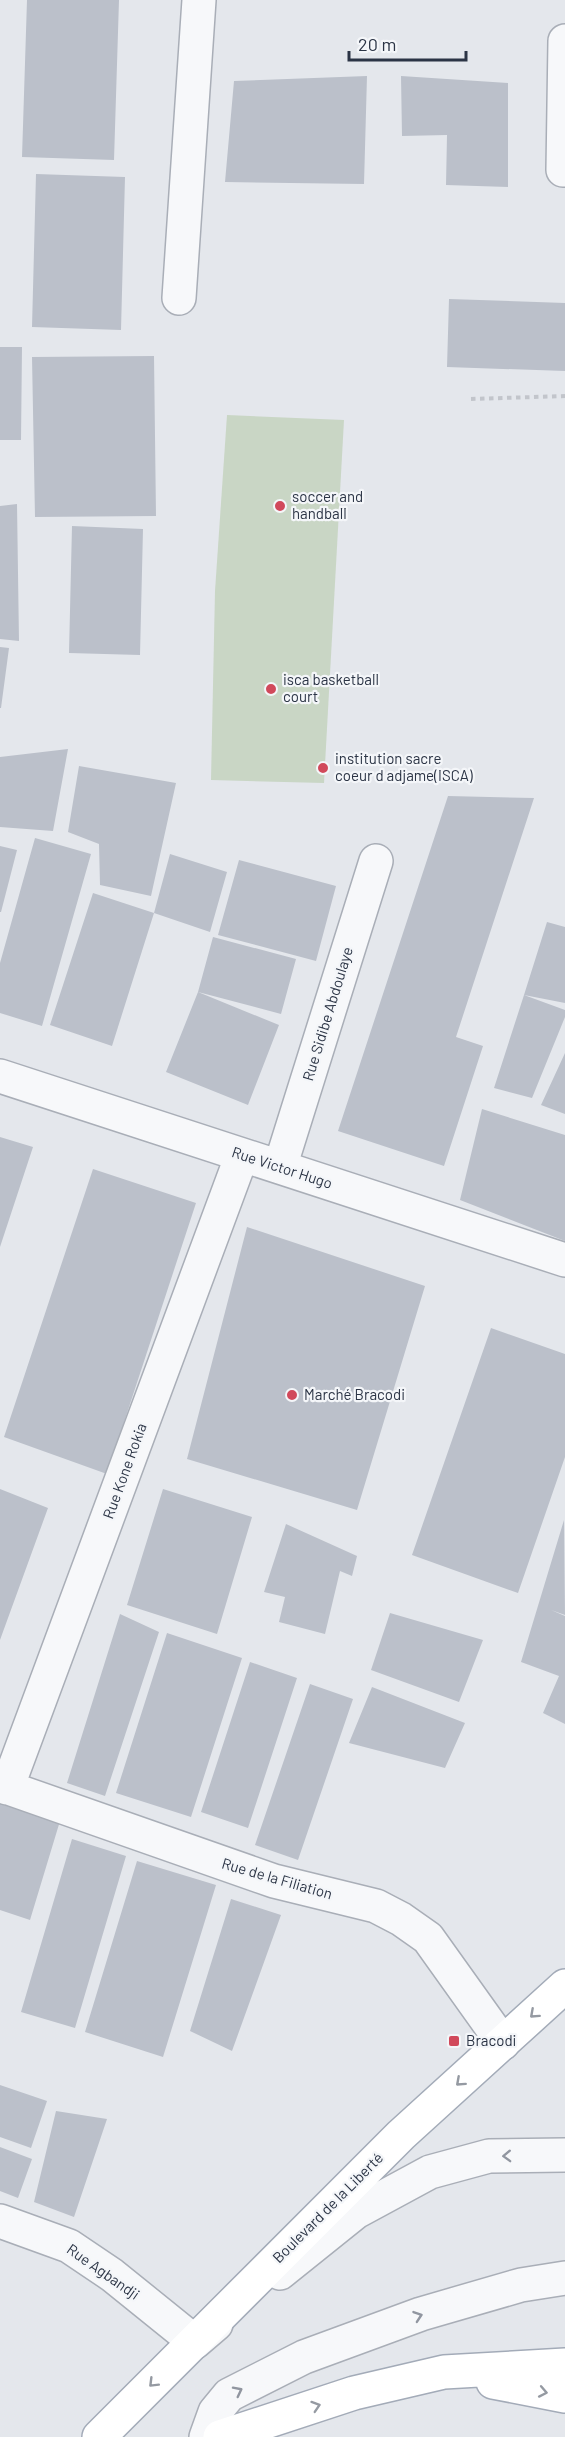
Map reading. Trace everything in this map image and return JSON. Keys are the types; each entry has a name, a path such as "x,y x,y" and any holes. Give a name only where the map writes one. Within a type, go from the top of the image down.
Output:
{"main road":[{"name":"Boulevard de la Liberté","path":"99,2437 401,2135 565,1986"},
{"path":"220,2437 354,2393 444,2372 565,2365"},
{"path":"444,2372 565,2396"}],"street":[{"path":"179,298 199,0"},
{"path":"563,170 565,41"},
{"name":"Rue Sidibe Abdoulaye","path":"280,1167 376,861"},
{"name":"Rue Victor Hugo","path":"0,1076 565,1260"},
{"name":"Rue Kone Rokia","path":"4,1787 242,1155"},
{"name":"Rue de la Filiation","path":"4,1787 274,1881 376,1906 401,1919 428,1938 503,2043"},
{"path":"195,2342 356,2212 430,2172 489,2156 565,2155"},
{"name":"Rue Agbandji","path":"0,2221 69,2246 112,2275 195,2342"},
{"path":"206,2437 215,2412 229,2395 304,2358 421,2314 521,2285 565,2278"}],"path":[{"path":"471,399 565,396"}],"green space":[{"path":"227,415 344,420 324,783 211,780 215,591"}],"building":[{"path":"27,0 119,0 114,160 22,157"},
{"path":"367,76 364,184 225,182 234,81"},
{"path":"401,76 508,83 508,187 446,185 447,135 402,136"},
{"path":"36,174 125,177 121,330 32,327"},
{"path":"449,299 565,303 565,371 447,367"},
{"path":"0,347 22,347 21,440 0,440"},
{"path":"154,356 156,516 35,517 32,357"},
{"path":"17,504 19,641 0,639 0,506"},
{"path":"72,526 143,529 140,655 69,653"},
{"path":"0,647 9,648 1,708 0,708"},
{"path":"68,749 53,831 0,827 0,757"},
{"path":"79,766 176,783 151,896 100,885 99,844 68,832"},
{"path":"448,796 534,798 456,1037 483,1046 444,1166 338,1131"},
{"path":"35,838 91,854 42,1026 0,1013 0,963"},
{"path":"0,846 17,850 1,912 0,912"},
{"path":"170,854 227,872 210,932 154,913"},
{"path":"239,860 336,886 316,961 218,935"},
{"path":"93,893 154,913 112,1046 50,1025"},
{"path":"547,922 565,927 565,1003 524,995"},
{"path":"213,937 296,959 281,1014 198,992"},
{"path":"198,992 279,1025 248,1105 166,1072"},
{"path":"524,995 565,1010 565,1017 532,1098 494,1088"},
{"path":"565,1053 565,1114 541,1105"},
{"path":"482,1109 565,1135 565,1241 460,1200"},
{"path":"0,1137 33,1147 0,1247"},
{"path":"93,1169 196,1203 107,1474 4,1437"},
{"path":"247,1227 425,1286 357,1510 187,1459"},
{"path":"491,1328 565,1354 565,1457 518,1593 412,1555"},
{"path":"0,1489 48,1508 0,1640"},
{"path":"163,1489 252,1517 217,1634 127,1605"},
{"path":"564,1520 565,1615 551,1610 565,1616 565,1724 543,1713 559,1676 521,1662"},
{"path":"286,1524 357,1556 352,1576 340,1571 325,1634 279,1622 285,1597 264,1592"},
{"path":"390,1613 483,1640 459,1702 371,1670"},
{"path":"120,1614 159,1632 105,1796 67,1783"},
{"path":"167,1633 242,1658 191,1817 116,1793"},
{"path":"250,1662 297,1678 248,1828 201,1812"},
{"path":"310,1684 353,1699 298,1860 255,1845"},
{"path":"372,1687 465,1723 445,1768 349,1743"},
{"path":"0,1800 60,1821 30,1920 0,1910"},
{"path":"72,1839 126,1856 75,2028 21,2012"},
{"path":"137,1861 216,1885 163,2057 85,2032"},
{"path":"231,1899 281,1915 232,2051 190,2031"},
{"path":"0,2085 47,2101 31,2148 0,2137"},
{"path":"56,2111 107,2119 74,2217 34,2202"},
{"path":"0,2147 32,2159 18,2198 0,2191"}],"place":[{"name":"soccer and handball","path":"280,506"},
{"name":"isca basketball court","path":"271,689"},
{"name":"institution sacre coeur d adjame(ISCA)","path":"323,768"},
{"name":"Marché Bracodi","path":"292,1395"},
{"name":"Bracodi","path":"454,2041"}]}
